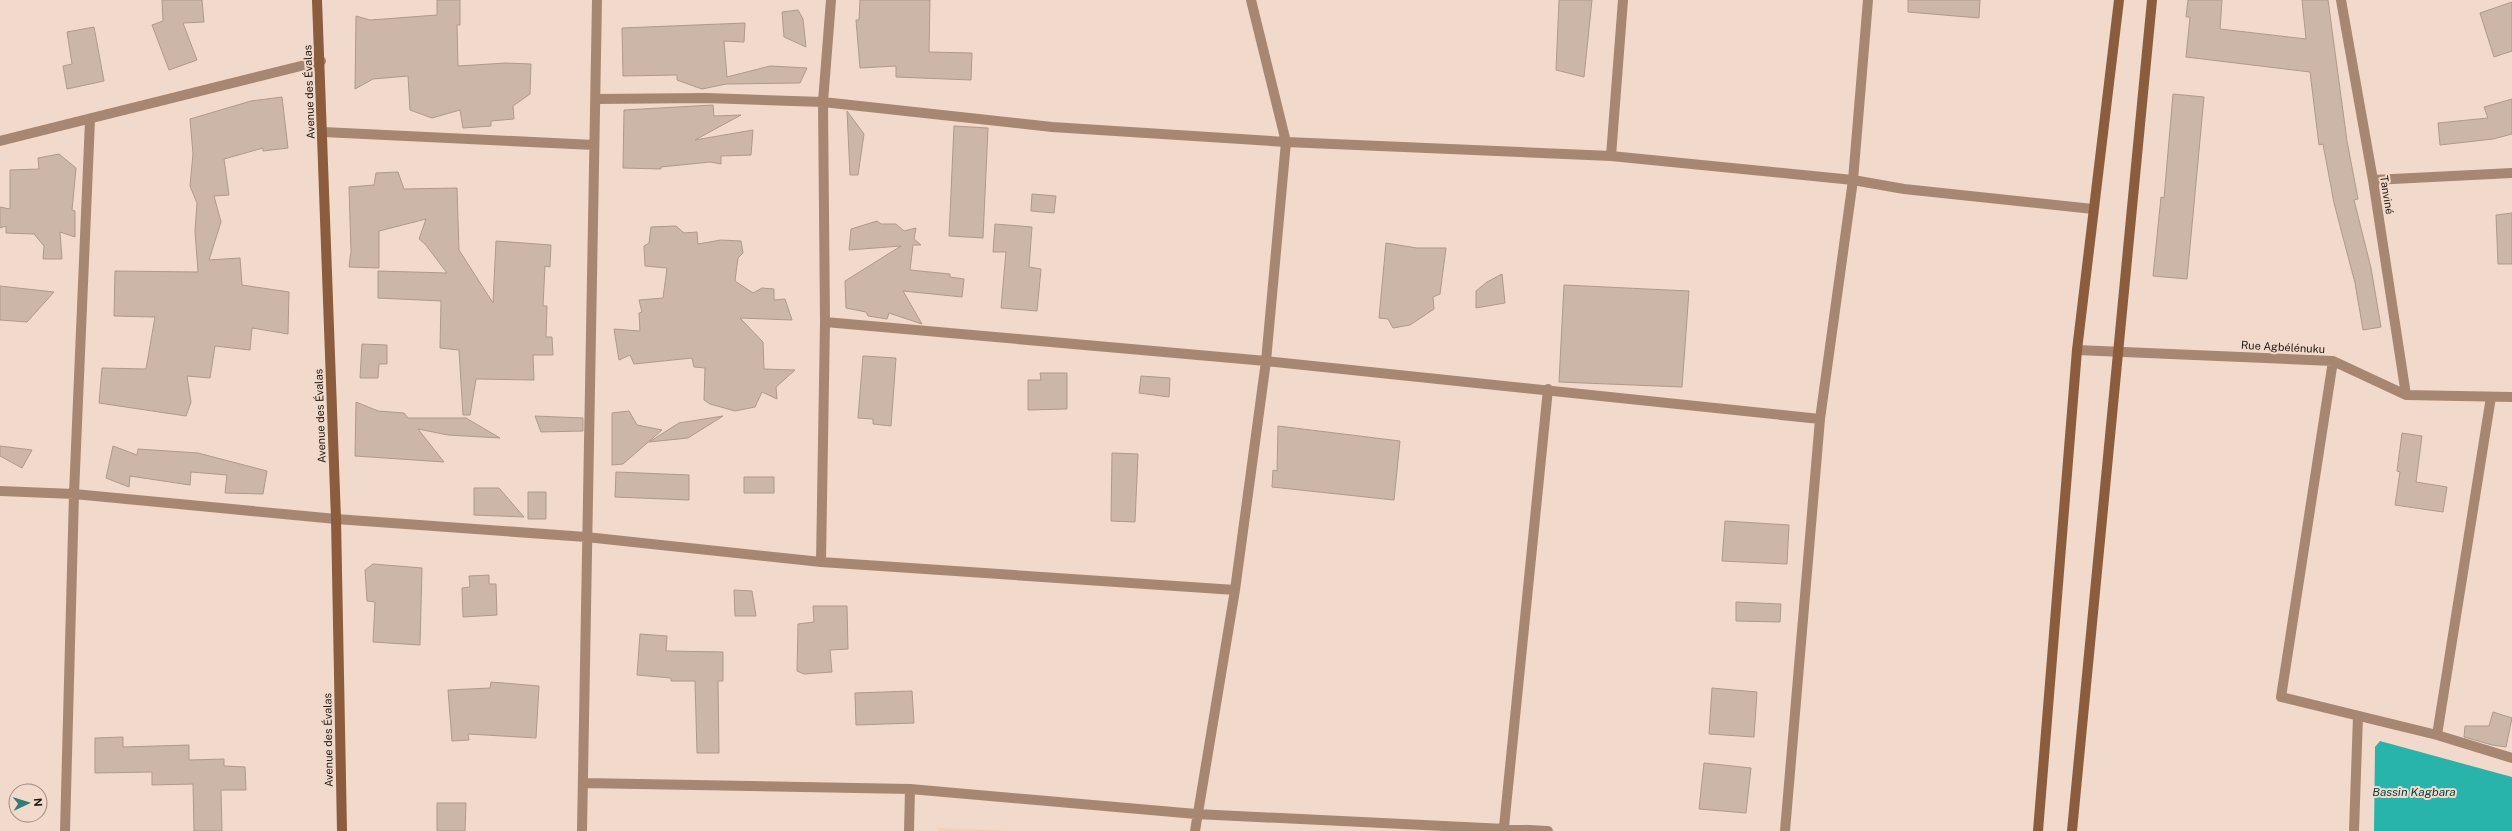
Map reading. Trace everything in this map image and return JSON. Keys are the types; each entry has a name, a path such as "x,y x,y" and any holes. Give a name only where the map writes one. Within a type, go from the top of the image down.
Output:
{"street":[{"name":"Avenue des Évalas","path":"318,0 336,519 342,831"},
{"path":"582,831 586,537 597,0"},
{"path":"820,562 825,322 823,102 831,0"},
{"path":"1195,831 1196,814 1235,590 1266,360 1286,142 1251,0"},
{"path":"1611,156 1623,0"},
{"path":"1785,831 1820,419 1854,180 1868,0"},
{"path":"2038,831 2077,350 2119,0"},
{"path":"2072,831 2152,0"},
{"name":"Tanviné","path":"2341,0 2373,180 2406,395"},
{"path":"0,141 90,120 321,61"},
{"path":"596,99 706,98 823,102 1052,127 1286,142 1611,156 1854,180 1904,188 2093,209"},
{"path":"65,831 74,494 90,120"},
{"path":"323,132 594,145"},
{"path":"2373,180 2512,173"},
{"path":"825,322 1266,360 1820,419"},
{"name":"Rue Agbélénuku","path":"2077,350 2333,361 2406,395 2512,397"},
{"path":"2333,361 2281,697 2438,735 2512,758"},
{"path":"1504,827 1548,389"},
{"path":"2438,735 2491,397"},
{"path":"0,491 74,494 336,519 586,537 820,562 1235,590"},
{"path":"2354,831 2358,716"},
{"path":"583,782 910,789 1196,814 1504,827 1548,831"},
{"path":"909,831 910,789"}],"shaded area":[{"path":"938,828 1013,831 938,831"}],"water":[{"name":"Bassin Kagbara","path":"2380,741 2512,777 2512,831 2374,831 2375,747"}],"building":[{"path":"162,0 202,0 204,22 183,23 197,60 169,70 152,25 163,21"},
{"path":"437,0 460,0 460,25 457,25 458,66 506,63 531,64 530,94 513,106 514,119 491,121 491,126 463,128 460,110 432,118 410,110 408,76 373,79 355,89 356,16 370,20 437,15"},
{"path":"860,0 930,0 929,52 972,53 971,80 896,77 896,66 860,68 856,20 859,20"},
{"path":"1559,0 1592,0 1584,77 1556,70"},
{"path":"1908,0 1980,0 1979,18 1908,12"},
{"path":"2188,0 2222,0 2220,29 2306,39 2302,0 2328,0 2347,141 2358,199 2354,200 2371,268 2381,327 2363,330 2355,283 2334,203 2323,144 2319,145 2310,72 2186,57 2190,17 2186,17"},
{"path":"2512,2 2512,51 2494,57 2480,13"},
{"path":"798,10 803,19 806,47 784,37 782,12"},
{"path":"745,23 744,42 724,41 727,77 770,66 807,68 800,83 726,84 702,89 677,80 677,75 623,76 622,28"},
{"path":"94,27 104,81 67,89 63,66 72,64 67,32"},
{"path":"2173,94 2204,97 2187,279 2153,276 2161,197 2164,198"},
{"path":"282,97 288,148 263,151 263,148 224,159 229,195 214,196 221,222 209,260 240,258 242,285 289,292 288,334 252,328 250,350 215,346 210,378 187,376 191,402 186,416 99,403 102,368 146,369 155,317 114,316 115,271 198,272 195,231 197,203 190,186 193,154 190,119 251,101"},
{"path":"2512,99 2512,134 2493,139 2440,145 2438,123 2488,118 2484,107"},
{"path":"713,105 714,116 741,115 695,140 753,130 751,155 721,156 721,164 710,162 661,167 661,169 623,168 624,110"},
{"path":"847,111 864,134 858,175 850,175"},
{"path":"954,126 988,128 983,238 949,236"},
{"path":"59,154 76,168 72,210 75,211 75,237 60,232 62,259 43,259 44,246 34,234 6,233 6,226 0,228 0,207 10,209 10,170 39,169 38,158"},
{"path":"398,172 404,189 457,188 459,250 493,303 496,241 551,245 550,267 545,266 543,306 547,306 546,337 552,337 553,355 533,355 534,380 476,379 470,415 463,415 459,350 440,348 441,301 378,298 378,271 447,273 425,244 419,239 426,219 379,231 379,268 349,267 351,251 349,187 374,185 376,173"},
{"path":"1032,194 1056,196 1054,213 1031,211"},
{"path":"2512,213 2512,264 2498,264 2496,215"},
{"path":"877,221 881,224 896,224 904,231 916,228 914,239 921,245 913,245 910,270 950,274 950,277 964,279 962,297 903,291 922,324 889,313 887,319 868,316 866,312 846,308 845,281 901,246 849,250 851,229"},
{"path":"995,224 1032,227 1029,267 1041,269 1037,311 1001,308 1006,252 993,252"},
{"path":"676,226 684,233 697,232 698,244 721,240 741,241 743,253 738,258 735,281 753,293 762,288 774,289 774,300 785,299 792,320 740,318 763,342 764,369 795,370 776,387 777,399 762,392 755,407 735,411 710,404 704,400 705,368 694,367 692,358 634,364 630,355 619,360 614,329 640,331 639,313 642,312 639,300 663,298 667,268 645,266 644,246 649,243 651,227"},
{"path":"1386,243 1417,248 1446,248 1440,294 1433,297 1434,309 1410,325 1393,328 1388,319 1379,318"},
{"path":"1502,274 1505,303 1476,308 1476,291 1487,282"},
{"path":"1564,285 1689,291 1682,387 1559,382"},
{"path":"0,286 54,292 27,322 0,320"},
{"path":"362,344 387,345 387,364 379,364 378,378 360,378"},
{"path":"863,356 896,358 891,426 873,424 873,419 858,418"},
{"path":"1040,373 1067,373 1067,409 1028,410 1028,380 1041,380"},
{"path":"1141,376 1170,378 1169,397 1139,393"},
{"path":"356,402 378,411 404,413 408,418 466,418 500,438 448,435 418,429 444,462 355,456"},
{"path":"629,411 637,425 662,430 623,464 612,465 612,413"},
{"path":"535,416 583,418 583,431 541,432"},
{"path":"723,416 688,438 649,442 679,423"},
{"path":"1278,426 1400,441 1394,500 1272,487 1273,470 1277,471"},
{"path":"2402,433 2422,436 2416,482 2447,487 2443,512 2395,505 2400,472 2397,471"},
{"path":"0,446 32,450 22,468 0,456"},
{"path":"113,446 137,455 138,449 198,453 267,471 263,494 225,493 227,475 191,472 190,485 130,476 129,487 106,478"},
{"path":"1112,453 1138,454 1135,522 1111,521"},
{"path":"616,472 689,475 689,500 615,497"},
{"path":"744,477 774,477 774,493 744,493"},
{"path":"474,488 499,488 524,517 474,515"},
{"path":"528,492 546,492 546,519 528,519"},
{"path":"1725,521 1789,525 1787,564 1722,561"},
{"path":"373,564 422,568 420,645 373,642 375,602 367,601 365,570"},
{"path":"489,575 489,584 496,584 497,615 463,617 462,588 470,587 469,576"},
{"path":"734,590 752,591 756,616 735,616"},
{"path":"1736,602 1781,604 1780,622 1736,621"},
{"path":"813,606 847,606 848,649 830,650 832,672 804,674 797,671 798,624 814,622"},
{"path":"640,634 667,636 666,651 723,652 723,681 718,681 719,753 697,753 695,681 671,681 671,678 637,675"},
{"path":"491,682 539,686 536,738 468,734 469,740 452,741 448,690 490,688"},
{"path":"1712,688 1757,692 1754,737 1709,734"},
{"path":"912,691 914,723 856,725 855,693"},
{"path":"2493,712 2512,718 2506,747 2492,745 2464,737 2465,726 2489,726"},
{"path":"123,737 123,747 189,745 189,760 224,759 224,766 245,767 246,790 221,790 222,831 194,831 193,784 152,785 152,772 95,773 95,738"},
{"path":"1704,763 1751,768 1746,813 1699,809"},
{"path":"437,803 466,803 465,831 437,831"}]}
